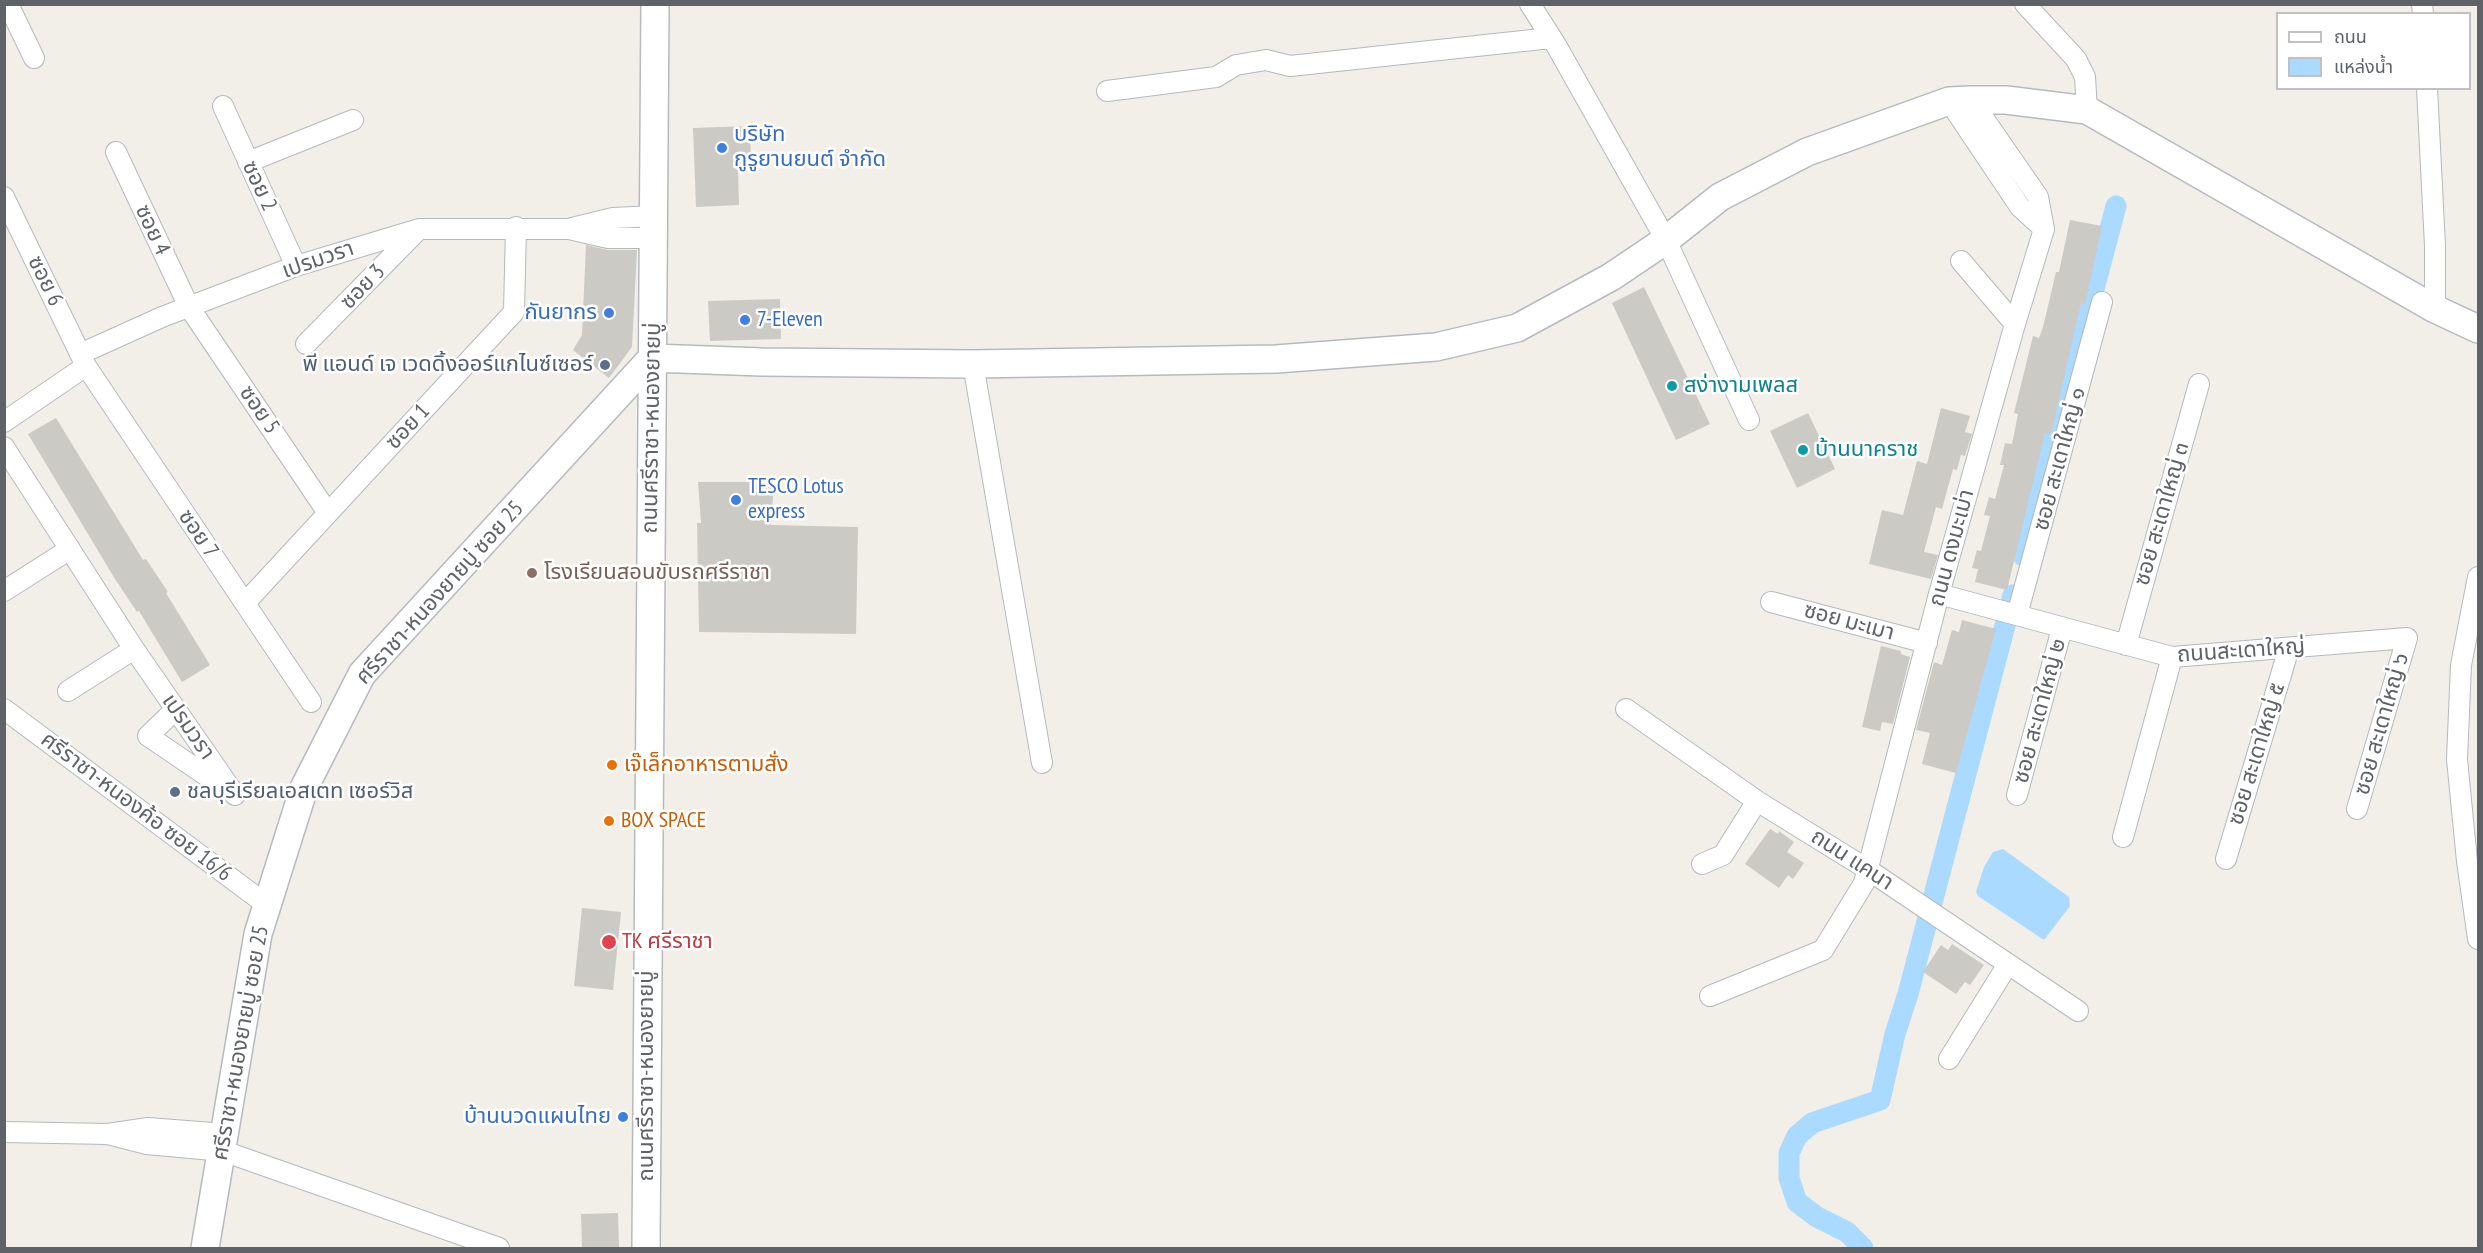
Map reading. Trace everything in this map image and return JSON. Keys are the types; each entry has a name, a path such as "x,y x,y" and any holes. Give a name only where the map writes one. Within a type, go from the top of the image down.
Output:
{"street":[{"path":"8,4 34,58"},
{"name":"ถนนศรีราชา-หนองยายบู่","path":"646,1248 656,4"},
{"path":"1530,4 1666,240 1749,420"},
{"path":"2025,4 2076,59 2085,77 2087,110"},
{"path":"1107,91 1216,76 1236,65 1266,60 1290,66 1551,38"},
{"path":"2427,90 2435,246 2435,309"},
{"path":"652,358 762,362 973,364 1276,359 1436,347 1517,328 1611,277 1666,240 1720,197 1807,152 1960,100 2006,100 2087,110 2435,309 2478,328"},
{"name":"ถนน ดงมะเม่า","path":"1710,996 1823,950 1864,883 1939,594 2044,229 2020,207 1960,100"},
{"name":"ซอย 2","path":"223,106 296,266"},
{"path":"248,162 353,120"},
{"name":"ซอย 4","path":"116,152 189,307"},
{"name":"ซอย 6","path":"4,197 83,360"},
{"name":"เปรมวรา","path":"4,422 83,360 162,317 296,266 419,229 516,227 569,229 613,218 655,227"},
{"name":"ซอย 1","path":"245,603 514,312 516,227"},
{"name":"ซอย 3","path":"306,344 419,229"},
{"path":"1961,261 2015,324"},
{"name":"ซอย สะเดาใหญ่ ๑","path":"2017,615 2102,302"},
{"name":"ซอย 5","path":"189,307 328,513"},
{"name":"ศรีราชา-หนองยายบู่ ซอย 25","path":"205,1248 258,934 304,788 362,675 652,358"},
{"name":"ซอย 7","path":"83,360 311,702"},
{"path":"973,364 1042,763"},
{"name":"ซอย สะเดาใหญ่ ๓","path":"2126,645 2199,384"},
{"name":"เปรมวรา","path":"6,451 134,649 235,795 148,736 175,710"},
{"path":"4,591 70,549"},
{"path":"2478,577 2461,665 2457,759 2467,861 2478,939"},
{"name":"ถนนสะเดาใหญ่","path":"1939,594 2172,657 2408,638"},
{"name":"ซอย มะเมา","path":"1771,602 1927,643"},
{"name":"ซอย สะเดาใหญ่ ๒","path":"2017,795 2062,627"},
{"name":"ซอย สะเดาใหญ่ ๖","path":"2357,809 2408,638"},
{"name":"ซอย สะเดาใหญ่ ๕","path":"2226,859 2289,648"},
{"path":"68,691 134,649"},
{"path":"2123,837 2172,657"},
{"name":"ศรีราชา-หนองค้อ ซอย 16/6","path":"4,709 267,905"},
{"name":"ถนน แคนา","path":"1626,709 1757,801 1867,869 2078,1011"},
{"path":"1702,864 1723,855 1757,801"},
{"path":"1949,1059 2008,964"},
{"path":"4,1132 108,1134 148,1128 224,1142 499,1248"}],"water":[{"path":"2003,849 2069,897 2070,906 2044,940 1978,896 1976,892 1984,867 1993,852"}],"building":[{"name":"บริษัท กูรูยานยนต์ จำกัด","path":"750,126 751,168 738,169 739,205 696,207 693,128"},
{"path":"2070,220 2102,226 2085,305 2081,303 2051,434 2045,433 2007,590 1975,582 1978,569 1972,568 1977,550 1981,551 1990,516 1984,515 1989,497 1995,499 2004,465 2000,465 2005,443 2012,444 2018,414 2014,413 2033,336 2039,338 2043,327 2056,272 2059,272"},
{"path":"586,245 608,250 637,250 632,347 609,378 573,350 582,335"},
{"name":"สง่างามเพลส","path":"1644,287 1710,424 1676,440 1612,303"},
{"name":"7-Eleven","path":"780,299 781,339 710,341 708,301"},
{"path":"1941,408 1970,416 1965,432 1972,434 1965,456 1961,455 1957,470 1953,469 1942,509 1936,507 1924,552 1938,555 1931,579 1869,564 1882,510 1903,515 1917,461 1927,464"},
{"name":"บ้านนาคราช","path":"1808,413 1835,469 1797,488 1770,431"},
{"path":"56,418 143,560 146,559 168,592 166,593 210,665 182,682 139,611 137,612 115,579 28,434"},
{"path":"698,482 774,482 771,525 858,527 856,634 699,632 697,523 701,523"},
{"path":"1962,620 1996,629 1956,773 1922,764 1930,733 1916,730 1934,662 1942,665 1952,630 1959,632"},
{"path":"1881,646 1901,651 1901,654 1910,657 1893,724 1882,722 1880,731 1862,727"},
{"path":"1770,829 1778,834 1779,831 1794,842 1787,852 1804,863 1793,879 1788,875 1779,888 1745,864"},
{"path":"582,908 621,912 613,990 574,986"},
{"path":"1952,944 1984,965 1970,985 1965,982 1956,994 1923,972 1941,945 1948,950"},
{"path":"618,1213 619,1248 582,1248 581,1214"}],"waterway":[{"path":"2023,556 2116,206"},
{"path":"1863,1248 1847,1232 1817,1217 1797,1202 1789,1178 1789,1153 1797,1136 1812,1123 1880,1100 1895,1034 1908,994 2013,595"}],"place":[{"name":"บริษัท กูรูยานยนต์ จำกัด","path":"722,148"},
{"name":"กันยากร","path":"609,313"},
{"name":"7-Eleven","path":"745,320"},
{"name":"พี แอนด์ เจ เวดดิ้งออร์แกไนซ์เซอร์","path":"605,365"},
{"name":"สง่างามเพลส","path":"1672,386"},
{"name":"บ้านนาคราช","path":"1803,450"},
{"name":"TESCO Lotus express","path":"736,500"},
{"name":"โรงเรียนสอนขับรถศรีราชา","path":"532,573"},
{"name":"เจ๊เล็กอาหารตามสั่ง","path":"612,765"},
{"name":"ชลบุรีเรียลเอสเตท เซอร์วิส","path":"175,792"},
{"name":"BOX SPACE","path":"609,821"},
{"name":"TK ศรีราชา","path":"609,942"},
{"name":"บ้านนวดแผนไทย","path":"623,1117"}]}
